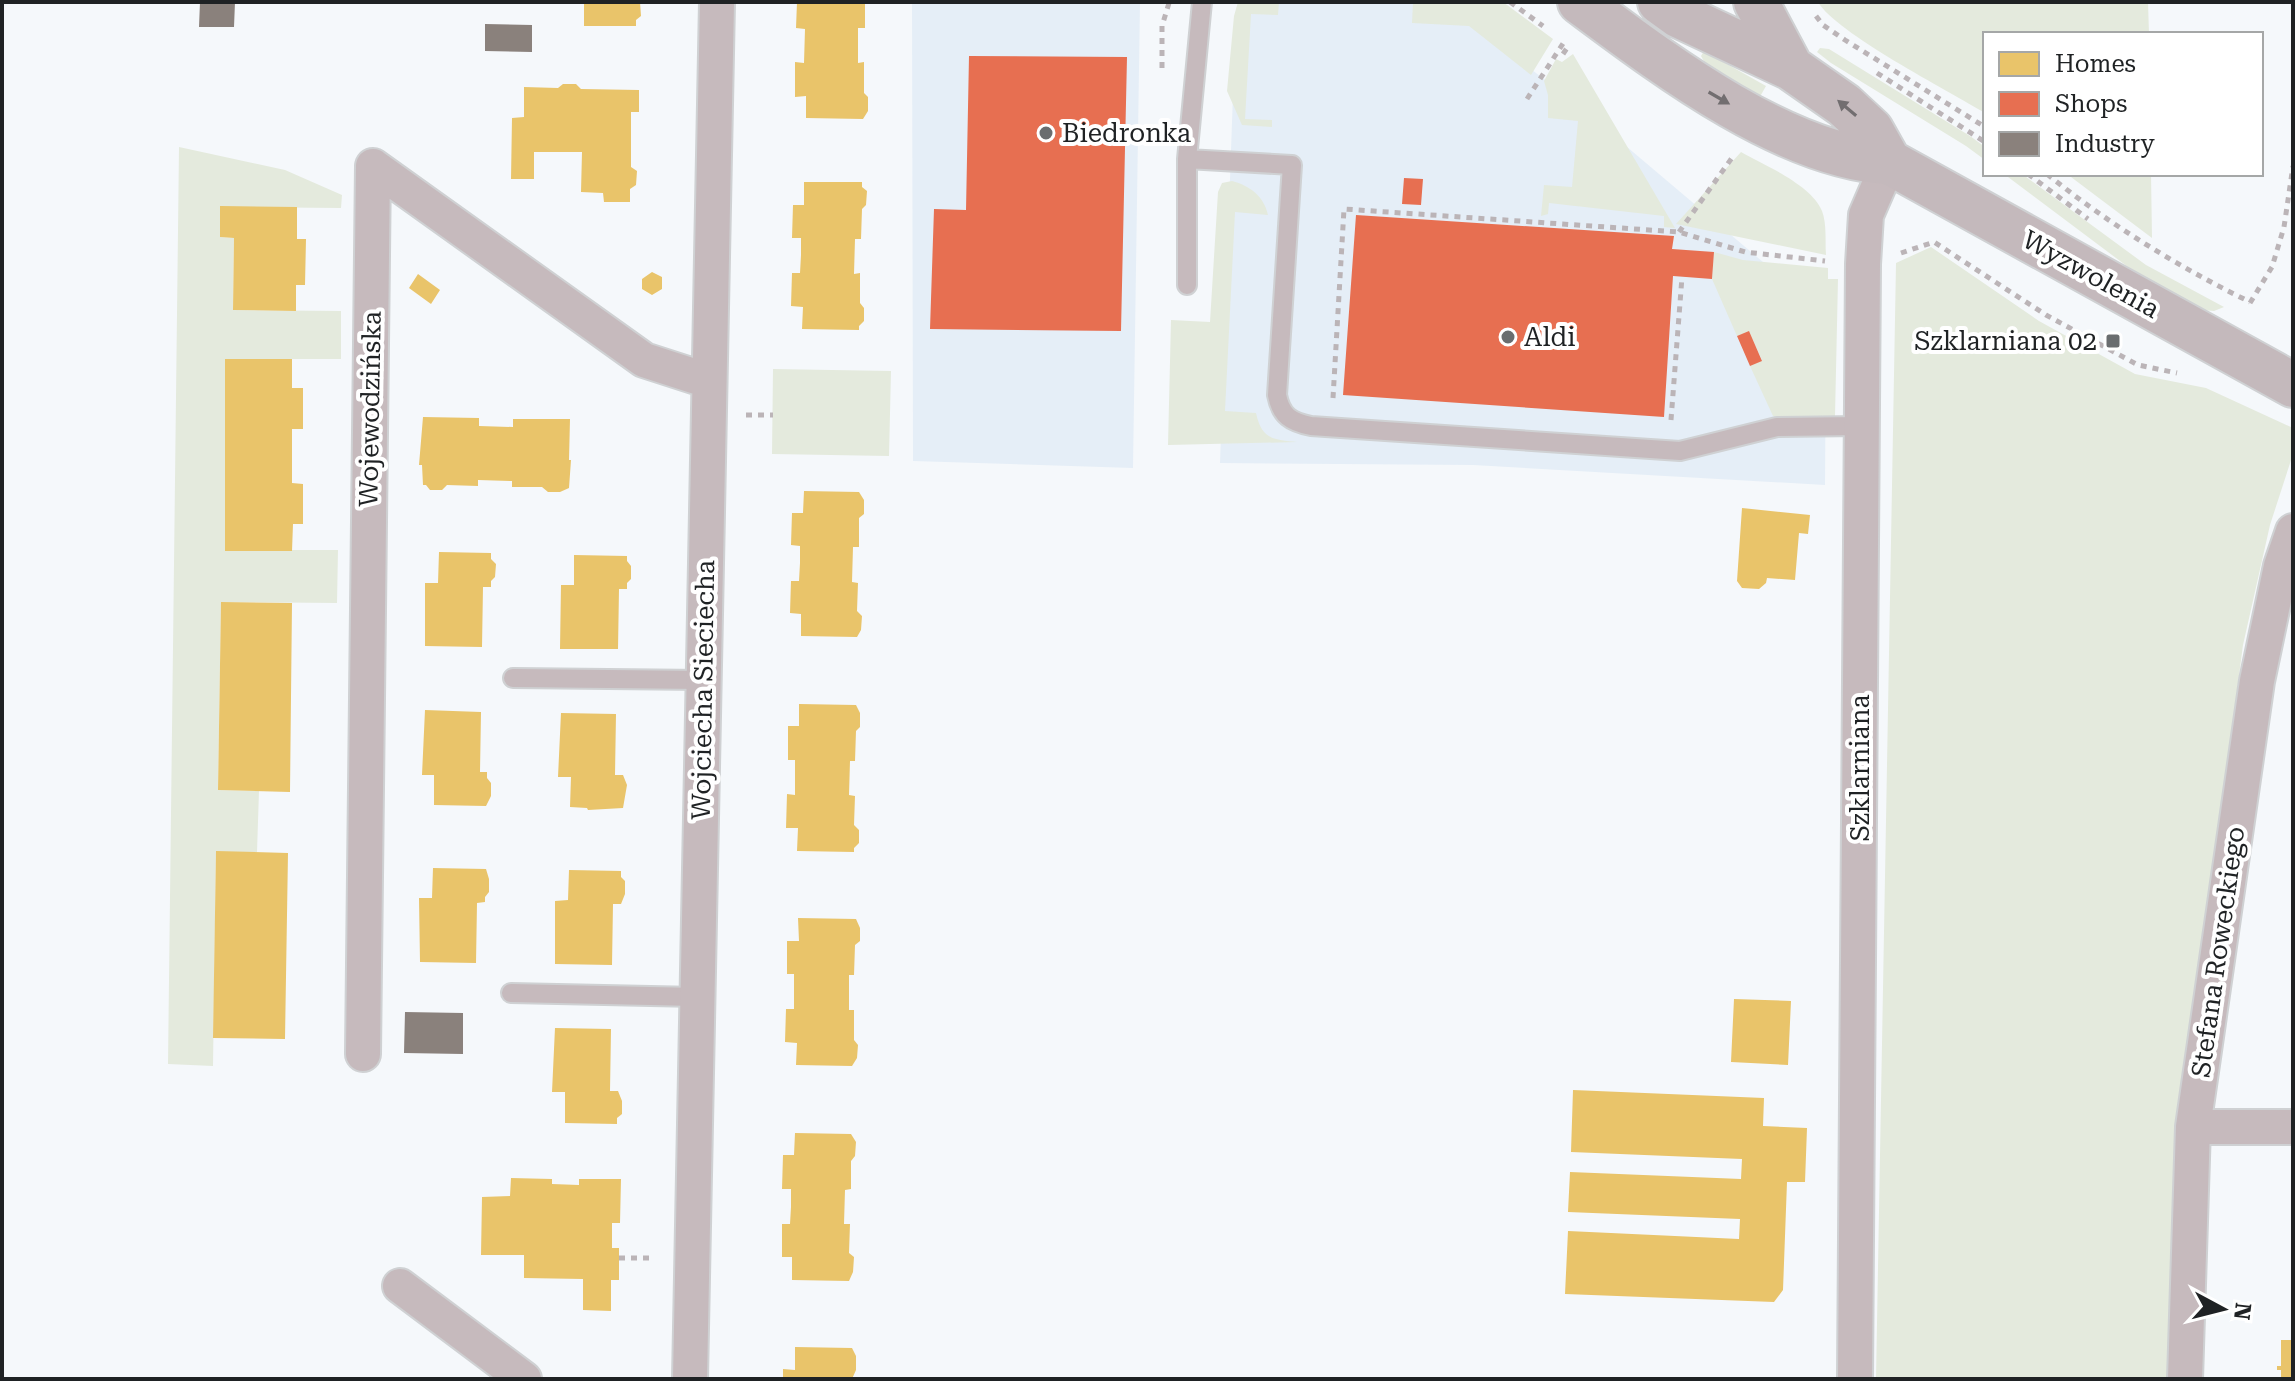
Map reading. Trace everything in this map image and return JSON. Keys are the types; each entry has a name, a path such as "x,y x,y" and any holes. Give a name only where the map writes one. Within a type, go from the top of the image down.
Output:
{"street":[{"name":"Wojciecha Sieciecha","path":"690,1379 717,2"},
{"path":"1756,2 1791,68"},
{"path":"1680,5 1791,68 1844,105 1871,130 1889,162"},
{"path":"1584,22 1648,24 1680,5"},
{"path":"1678,73 1680,5"},
{"name":"Wyzwolenia","path":"1584,22 1724,101 1824,150 1860,161 1889,162 2293,385"},
{"name":"Szklarniana","path":"1855,1379 1863,264 1866,215 1889,162"},
{"name":"Wojewodzińska","path":"363,1054 373,166 644,360 709,381"},
{"name":"Stefana Roweckiego","path":"2185,1379 2193,1127 2257,681 2281,566 2293,531"},
{"path":"2193,1127 2293,1127"},
{"path":"400,1286 524,1379"}],"lane":[{"path":"1187,285 1187,159 1202,2"},
{"path":"1187,159 1292,165 1277,395 1286,417 1297,423 1680,451 1777,427 1860,426"},
{"path":"513,678 703,680"},
{"path":"511,993 697,997"}],"path":[{"path":"1808,5 1823,25 1983,126"},
{"path":"1527,99 1584,22"},
{"path":"1869,68 1983,141"},
{"path":"1679,232 1742,144"},
{"path":"2221,347 2272,267 2284,227 2293,166"},
{"path":"2050,176 2138,242 2250,302"},
{"path":"1333,401 1344,209 1367,213 1679,232 1745,252 1863,264 1885,265 1891,257 1934,242 2046,315 2138,365 2183,374"},
{"path":"1343,231 1354,232"},
{"path":"1671,424 1682,277"},
{"path":"734,415 773,415"},
{"path":"619,1258 656,1258"}],"shaded area":[{"path":"912,2 1140,2 1133,468 913,461"},
{"path":"1238,2 1279,2 1278,15 1251,14 1245,119 1272,120 1272,127 1242,125 1227,91"},
{"path":"1246,2 1441,2 1568,97 1789,284 1826,335 1825,485 1473,465 1220,463 1235,37"},
{"path":"1413,2 1503,2 1553,39 1531,75 1469,26 1412,23"},
{"path":"1818,2 2148,2 2149,32 1983,32 1983,112 1869,45 1829,15"},
{"path":"1820,48 1829,49 1970,136 1983,146 1983,159 1831,63 1817,52"},
{"path":"1704,51 1766,86 1757,102 1706,65 1701,56"},
{"path":"1573,54 1675,228 1664,227 1664,216 1549,203 1548,214 1541,216 1544,185 1572,187 1578,121 1548,118 1548,95 1544,81 1556,59 1562,62"},
{"path":"179,147 285,170 342,195 341,208 220,207 220,237 234,238 233,310 341,311 341,359 225,359 225,550 338,550 337,603 221,602 218,790 259,791 257,852 216,852 213,1066 168,1064"},
{"path":"1741,152 1798,184 1817,202 1825,221 1826,255 1676,224"},
{"path":"2007,176 2025,176 2146,265 2224,307 2214,311 2202,310 2128,267"},
{"path":"2070,176 2151,176 2152,238"},
{"path":"1232,181 1255,193 1268,215 1235,212 1225,411 1256,413 1265,433 1281,440 1297,442 1168,445 1171,320 1210,322 1218,192 1222,183"},
{"path":"1931,247 2039,321 2135,374 2206,388 2293,428 2293,454 2270,525 2243,645 2181,1118 2169,1379 1876,1379 1896,263"},
{"path":"1714,252 1743,260 1828,268 1828,279 1838,279 1835,416 1773,416 1750,366 1762,360 1749,332 1737,336 1712,279"},
{"path":"773,369 891,371 889,456 772,454"}],"building: Homes":[{"path":"584,2 640,2 641,16 636,20 636,26 584,26"},
{"path":"797,2 865,2 865,28 858,28 858,63 864,62 864,93 868,97 868,111 863,119 806,118 806,96 795,97 795,62 804,63 805,29 796,28"},
{"path":"563,84 576,84 581,89 639,90 639,112 631,112 631,167 637,171 636,185 630,189 630,202 604,202 603,193 581,192 582,152 534,152 534,179 511,179 512,118 524,117 524,87 558,88"},
{"path":"804,182 862,182 862,187 867,191 866,205 862,209 861,239 855,239 854,274 860,273 860,303 864,308 864,321 859,330 802,329 803,307 791,306 792,273 800,273 801,255 801,238 792,238 793,205 804,205"},
{"path":"220,206 297,207 297,239 306,239 305,285 296,285 296,311 233,310 234,238 220,237"},
{"path":"652,272 662,277 662,289 652,295 642,289 642,279"},
{"path":"418,274 440,290 431,304 409,288"},
{"path":"225,359 292,359 292,388 303,388 303,429 292,429 292,483 303,484 303,524 293,524 292,551 225,551"},
{"path":"423,417 479,418 479,426 513,427 513,419 570,419 569,488 548,492 542,487 512,487 512,481 478,480 478,486 447,485 442,490 430,490 423,485 422,465 419,465"},
{"path":"804,491 859,492 864,500 864,514 859,518 859,547 853,547 852,582 858,583 857,611 862,616 857,637 801,636 801,614 790,613 791,581 799,581 800,563 800,546 791,545 792,513 803,513"},
{"path":"1742,508 1810,515 1808,534 1799,533 1795,580 1767,578 1759,589 1742,588 1737,581"},
{"path":"439,552 491,553 491,559 496,564 491,587 483,587 482,647 425,646 425,583 438,583"},
{"path":"574,555 627,556 631,579 627,589 619,589 618,649 560,649 561,585 574,585"},
{"path":"221,602 292,603 290,792 218,790"},
{"path":"799,704 856,705 860,713 855,761 850,761 849,795 855,796 854,825 859,830 859,843 854,852 797,851 798,828 786,828 787,794 795,795 795,760 788,760 788,726 799,726"},
{"path":"425,710 481,712 480,772 487,772 491,783 491,796 486,806 434,805 434,775 422,775"},
{"path":"561,713 616,714 615,775 623,775 627,785 623,808 588,810 570,807 571,777 558,777"},
{"path":"216,851 288,853 285,1039 213,1038"},
{"path":"433,868 486,869 489,892 485,902 477,903 476,963 420,962 419,898 432,898"},
{"path":"569,870 621,871 625,894 621,904 613,904 612,965 555,964 555,901 568,900"},
{"path":"798,918 856,919 860,928 860,941 855,945 854,975 849,975 849,1010 854,1010 854,1040 858,1045 857,1058 852,1066 796,1065 797,1043 785,1042 786,1009 794,1009 794,974 787,974 787,941 799,941"},
{"path":"1734,999 1791,1001 1788,1065 1731,1062"},
{"path":"555,1028 611,1029 610,1091 618,1091 622,1101 622,1114 617,1118 617,1124 565,1123 565,1092 552,1092"},
{"path":"1573,1090 1764,1098 1763,1126 1807,1128 1805,1182 1787,1182 1783,1290 1774,1302 1565,1294 1568,1231 1739,1239 1740,1219 1568,1212 1570,1172 1741,1179 1742,1159 1571,1152"},
{"path":"795,1133 851,1134 856,1142 855,1156 851,1161 851,1189 845,1190 844,1224 850,1224 849,1253 854,1257 849,1281 792,1280 792,1257 782,1257 782,1224 790,1224 791,1207 791,1189 782,1189 783,1155 794,1155"},
{"path":"511,1178 552,1179 552,1184 579,1185 579,1179 621,1179 620,1223 612,1223 612,1248 619,1248 619,1280 611,1280 611,1311 583,1310 583,1279 524,1278 524,1255 481,1255 482,1197 510,1196"},
{"path":"2281,1340 2293,1340 2293,1379 2281,1379 2281,1370 2277,1370 2277,1366 2281,1366"},
{"path":"795,1347 852,1348 856,1356 856,1370 852,1379 783,1379 783,1369 795,1370"}],"building: Shops":[{"name":"Biedronka","path":"969,56 1127,57 1121,331 930,329 934,209 966,210"},
{"path":"1404,178 1423,179 1421,205 1402,204"},
{"name":"Aldi","path":"1356,215 1674,236 1672,249 1714,252 1712,279 1673,276 1664,417 1343,395"},
{"path":"1749,331 1762,361 1750,366 1737,336"}],"building: Industry":[{"path":"200,2 235,2 234,27 199,27"},
{"path":"485,24 532,25 532,52 485,51"},
{"path":"405,1012 463,1013 463,1054 404,1053"}],"place":[{"name":"Biedronka","path":"1046,133"},
{"name":"Aldi","path":"1508,337"},
{"name":"Szklarniana 02","path":"2113,341"}]}
